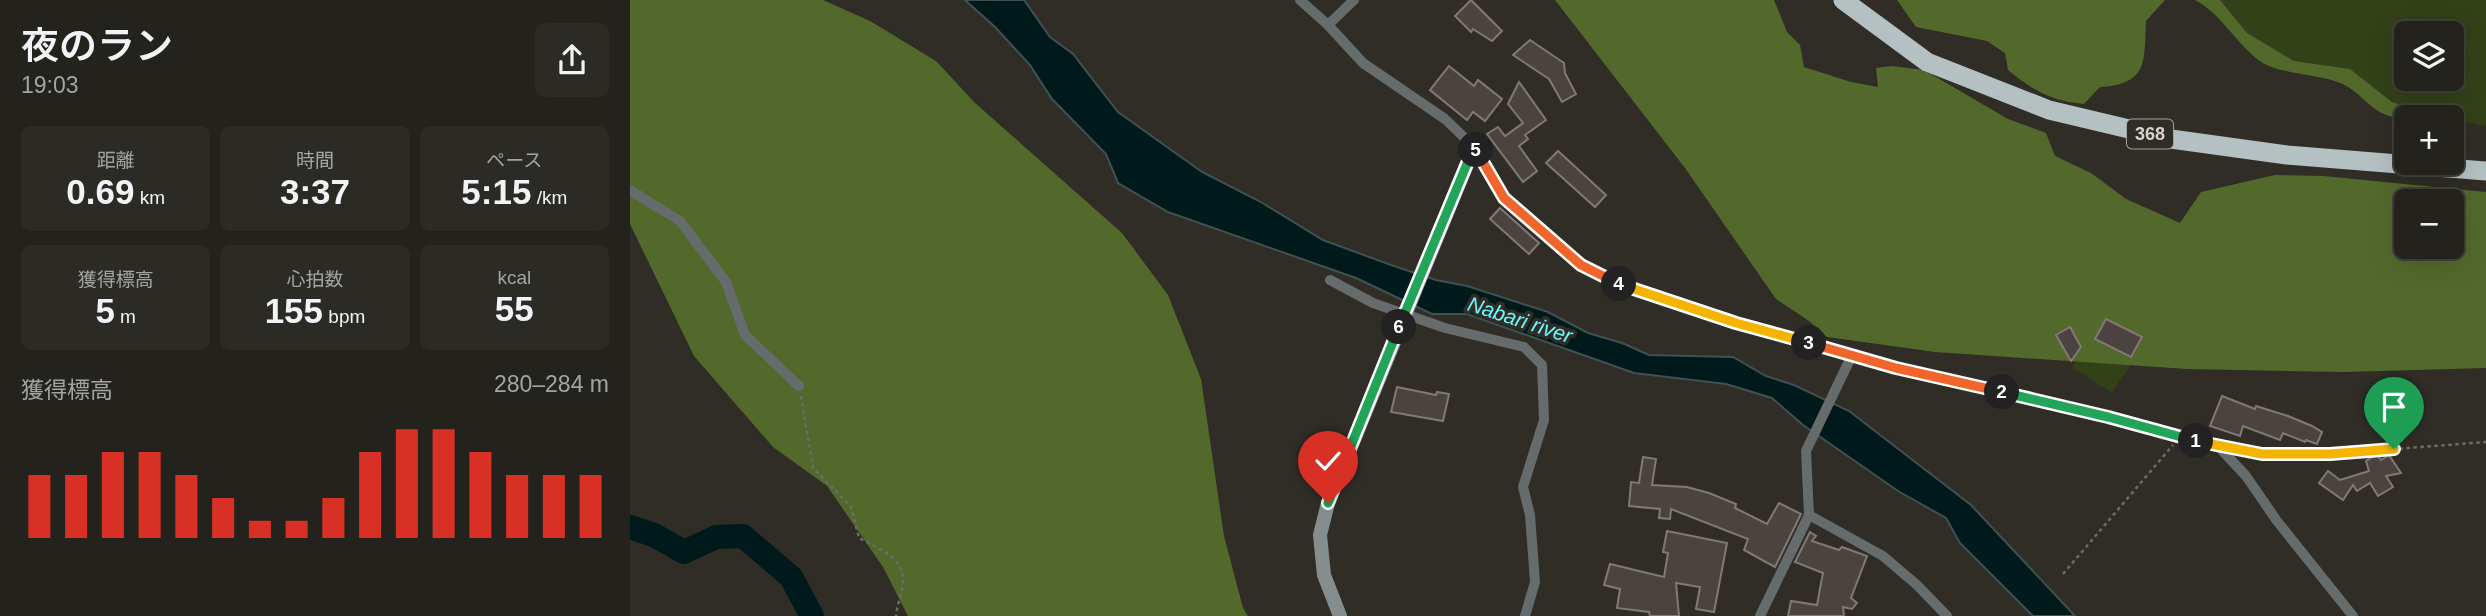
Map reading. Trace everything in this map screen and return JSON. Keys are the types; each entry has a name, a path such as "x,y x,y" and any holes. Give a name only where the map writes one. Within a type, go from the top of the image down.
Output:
{"highway":[{"name":"368","path":"1843,0 1927,62 2049,110 2171,139 2287,155 2486,171"}],"street":[{"path":"1300,0 1328,25 1363,63 1444,119 1474,147 1504,198 1581,265 1624,286 1736,323 1852,355 2218,446 2246,476 2277,521 2353,616"},
{"path":"1328,25 1354,0"},
{"path":"1340,616 1324,575 1320,535 1328,503 1474,147"},
{"path":"630,190 680,221 726,282 745,335 799,386"},
{"path":"1330,280 1373,303 1445,328 1524,347 1542,365 1544,420 1523,487 1530,515 1535,582 1525,616"},
{"path":"1760,616 1810,515 1806,451 1852,355"},
{"path":"1810,515 1883,556 1947,616"}],"path":[{"path":"799,386 813,468 851,507 859,538 895,559 902,573 903,584 896,616"},
{"path":"2063,574 2180,437"},
{"path":"2218,446 2262,454 2330,454 2486,442"}],"green space":[{"path":"630,0 823,0 870,21 936,61 975,103 1122,233 1168,295 1201,379 1224,536 1243,608 1248,616 908,616 883,567 827,486 773,447 694,356 630,224"},
{"path":"1555,0 1774,0 1787,32 1800,45 1804,67 1851,82 1878,87 1876,68 1891,66 1924,70 2008,119 2046,133 2055,156 2091,173 2126,199 2180,223 2201,192 2275,175 2323,176 2455,189 2394,189 2394,259 2464,259 2464,190 2486,192 2486,368 2344,372 2187,369 1935,352 1827,337 1776,299 1685,168"},
{"path":"1897,0 2165,0 2146,21 2143,59 2136,75 2116,85 2100,87 2084,104 2043,94 2026,84 2008,70 2005,53 1987,41 1916,27"},
{"path":"2195,0 2220,0 2247,33 2294,61 2350,69 2392,102 2402,105 2394,105 2394,116 2391,116 2378,111 2352,89 2340,83 2265,64 2249,52"},
{"path":"2220,0 2486,0 2486,126 2464,121 2464,105 2401,105 2392,102 2350,69 2294,61 2247,33"},
{"path":"2092,337 2132,363 2112,393 2072,367"}],"water":[{"name":"Nabari river","path":"965,0 1024,0 1050,37 1073,54 1118,112 1202,172 1259,201 1323,240 1436,280 1467,286 1548,312 1588,333 1622,343 1649,355 1733,357 1766,376 1794,385 1849,411 1971,505 2075,616 2033,616 1960,543 1946,518 1898,491 1803,425 1772,398 1726,384 1634,373 1467,314 1432,314 1356,278 1168,212 1118,183 1106,154 1052,99 1030,65 995,27"}],"building":[{"path":"1471,0 1502,31 1492,41 1473,29 1471,32 1455,16"},
{"path":"1530,40 1564,63 1565,73 1576,94 1562,102 1549,79 1513,55"},
{"path":"1449,66 1474,86 1478,80 1502,99 1485,121 1473,112 1467,120 1430,90"},
{"path":"1519,82 1546,120 1525,135 1528,139 1519,146 1537,171 1523,182 1487,134 1498,127 1505,136 1523,123 1508,104"},
{"path":"1558,151 1606,195 1595,207 1546,163"},
{"path":"1500,208 1539,243 1529,254 1490,219"},
{"path":"2106,319 2142,337 2131,357 2095,339"},
{"path":"2070,327 2081,347 2071,361 2056,335"},
{"path":"1397,387 1436,395 1437,392 1449,394 1443,421 1391,412"},
{"path":"2222,396 2312,426 2322,432 2317,444 2283,433 2280,440 2243,426 2240,436 2210,426"},
{"path":"2377,454 2381,460 2389,455 2401,473 2386,476 2393,487 2378,496 2370,483 2357,491 2353,485 2343,500 2319,483 2328,471 2340,480 2369,471 2366,461"},
{"path":"1643,457 1656,459 1652,485 1687,487 1709,493 1736,504 1735,508 1767,524 1779,503 1801,514 1775,567 1744,550 1748,539 1671,509 1670,519 1659,518 1660,509 1629,506 1631,482 1639,483"},
{"path":"1667,531 1727,543 1714,612 1696,609 1700,587 1676,583 1679,616 1650,616 1649,612 1617,608 1620,589 1604,585 1610,564 1664,577 1668,553 1663,552"},
{"path":"1810,532 1816,536 1812,541 1839,550 1842,547 1867,556 1851,598 1857,603 1852,609 1843,607 1844,616 1788,616 1791,601 1817,605 1823,573 1795,562"}],"waterway":[{"path":"630,527 654,535 684,552 716,537 743,536 791,577 812,616"}],"route":[{"path":"1328,503 1349,445 1474,147 1504,198 1581,265 1624,286 1736,323 1896,368 2108,417 2218,446 2262,454 2330,454 2394,449"}]}
